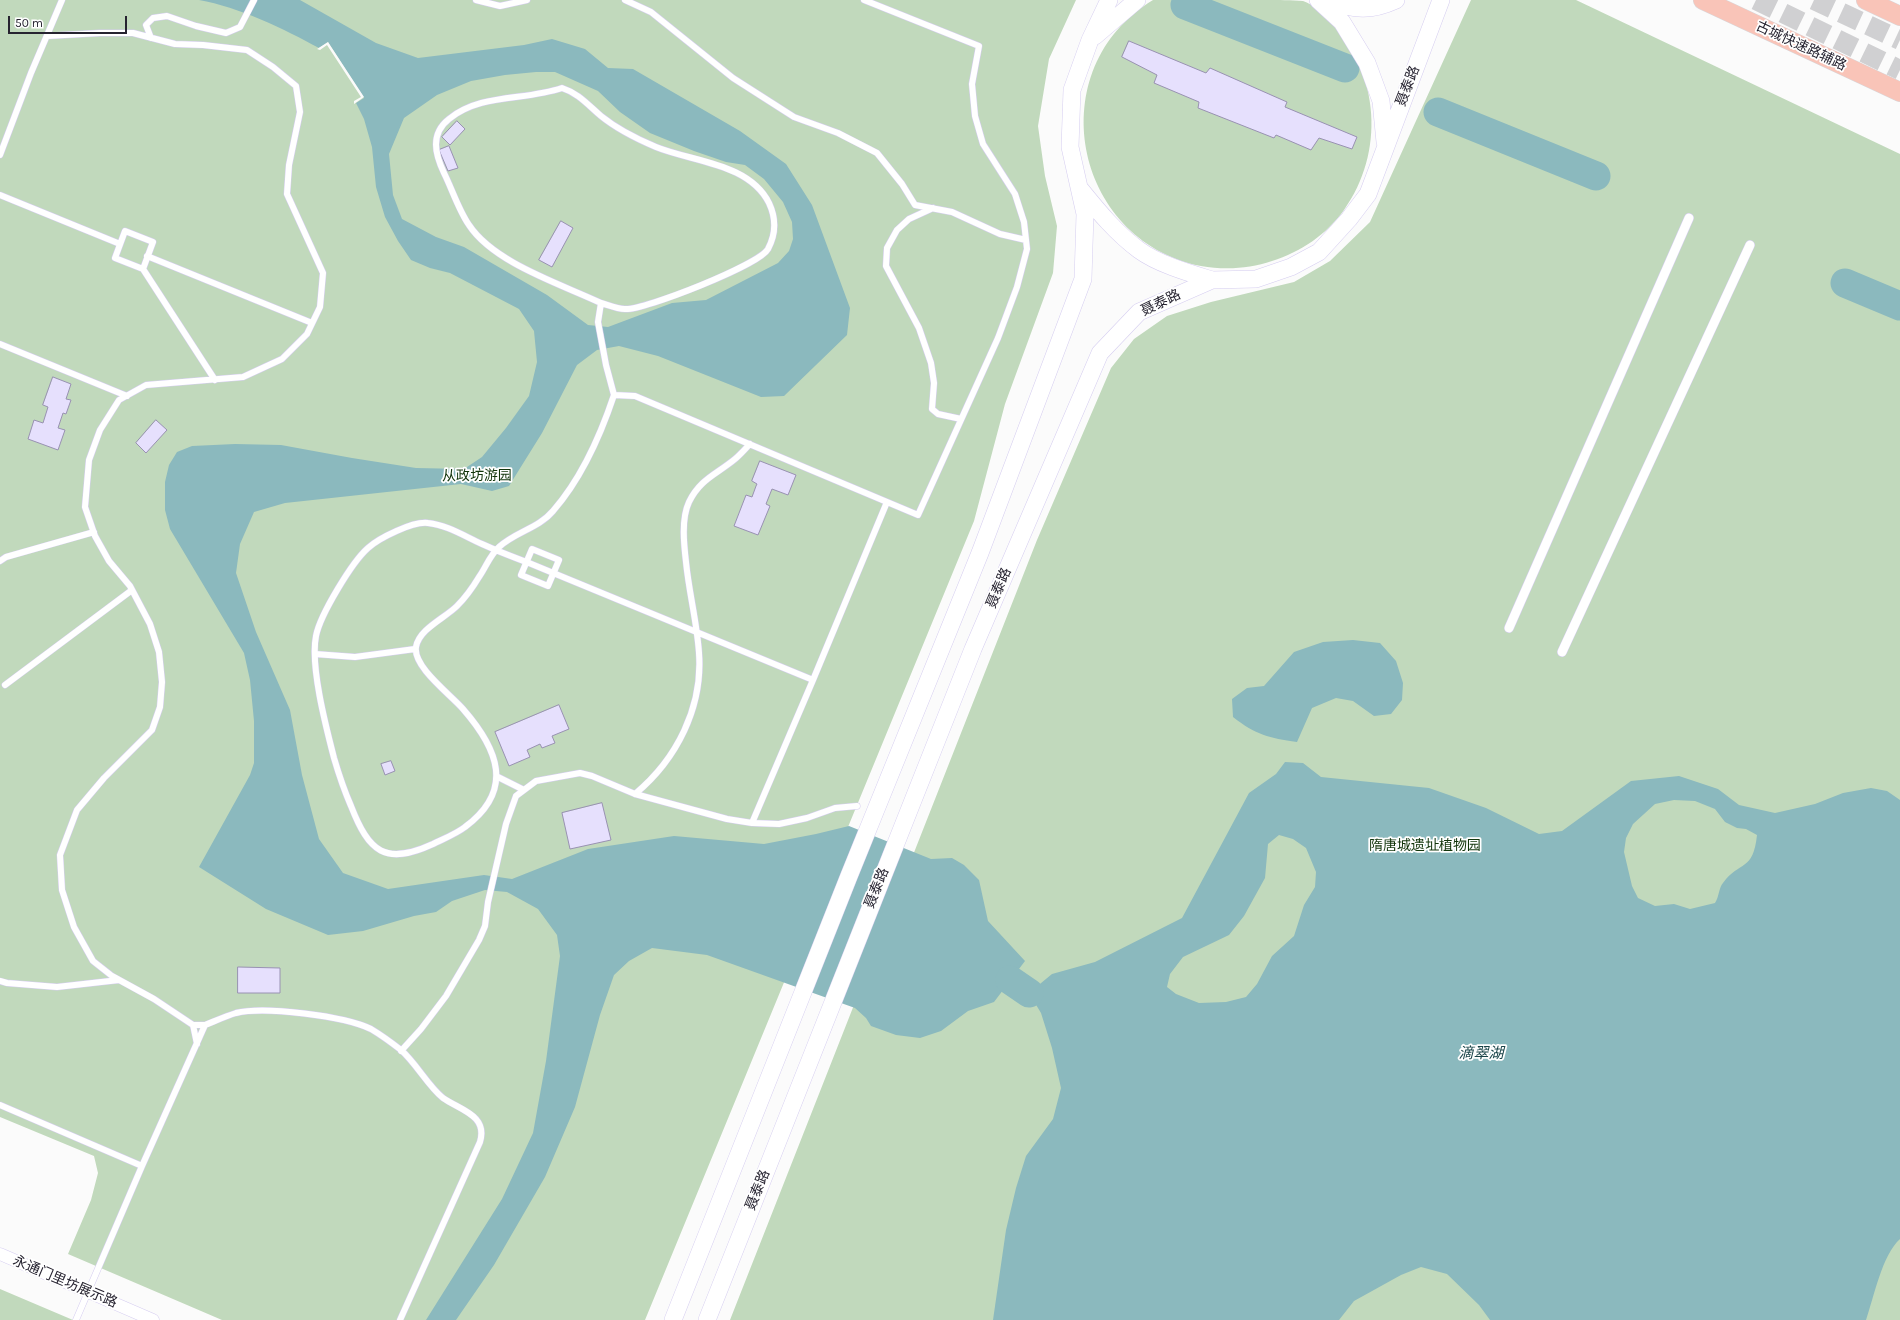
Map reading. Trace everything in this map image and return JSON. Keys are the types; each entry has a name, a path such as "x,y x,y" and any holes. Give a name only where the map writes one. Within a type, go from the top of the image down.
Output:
{"main road":[{"path":"673,1320 971,573 1083,279 1085,214 1070,147 1072,90 1090,40 1109,0"},
{"path":"1090,40 1137,0"},
{"path":"1318,0 1342,22 1367,63 1381,101 1385,146"},
{"path":"1330,0 1346,8 1380,8 1396,0"},
{"name":"聂泰路","path":"707,1320 973,648 1100,353 1139,312 1212,280 1256,279 1290,267 1319,252 1349,219 1368,194 1441,0"},
{"name":"古城快速路辅路","path":"1703,0 1900,92"},
{"path":"1866,0 1900,16"},
{"path":"1079,186 1105,220 1139,250 1182,271 1212,280"}],"street":[{"path":"1509,628 1664,280 1689,218"},
{"path":"1562,652 1750,246"},
{"name":"永通门里坊展示路","path":"0,1254 153,1320"}],"lane":[{"path":"0,155 62,0"},
{"path":"151,38 146,25 153,18 167,16 196,26 226,33 240,27 254,0"},
{"path":"476,0 500,6 525,1"},
{"path":"625,0 651,12 733,78 794,117 838,133 877,153 902,184 915,205 952,212 1000,234 1026,240"},
{"path":"614,395 635,396 918,515 998,338 1017,287 1027,249 1024,222 1015,194 983,144 975,116 972,84 979,46 864,0"},
{"path":"47,36 132,33 175,44 247,50 273,67 296,86 300,112 289,165 287,194 324,273 320,307 307,334 282,359 243,377 146,386 119,400 100,430 89,460 86,507 94,532 109,560 132,590 150,624 159,652 162,682 160,707 152,730 104,778 77,810 60,855 62,890 74,927 93,961 119,980 154,999 193,1025 205,1025 237,1013 269,1012 320,1015 370,1029 401,1051 443,1098 467,1110 478,1120 483,1134 400,1320"},
{"path":"562,88 584,100 601,116 646,142 667,151 725,168 745,177 758,187 769,202 774,217 774,232 768,250 754,260 687,292 651,304 625,309 601,303 520,266 489,247 469,225 439,163 434,144 437,132 447,120 465,108 492,100 530,95 562,88"},
{"path":"0,195 120,244"},
{"path":"933,208 909,219 897,230 887,248 886,266 918,328 931,363 934,383 932,409 938,414 962,419"},
{"path":"143,269 153,242 125,231 115,258 143,269 215,380"},
{"path":"147,256 312,323"},
{"path":"601,303 598,322 606,365 614,395 603,428 565,496 551,514 529,530 507,540 495,550 479,578 466,596 456,607 420,636 415,649 418,661 463,709 480,732 493,755 498,777 495,791 484,808 465,827 419,851 401,854 387,854 374,849 366,838 339,778 327,729 315,654 316,634 349,571 368,548 391,533 423,522 443,526 495,550 813,680"},
{"path":"0,344 127,396"},
{"path":"635,794 647,784 671,756 687,727 697,694 700,654 685,550 685,522 688,504 696,488 710,476 734,460 750,444"},
{"path":"752,823 887,502"},
{"path":"0,561 6,557 94,532"},
{"path":"532,549 559,560 554,573 548,586 521,575 532,549"},
{"path":"5,685 132,590"},
{"path":"315,654 355,657 415,649"},
{"path":"401,1051 421,1030 446,996 476,946 485,926 488,902 508,817 516,796 536,781 580,773 592,776 635,794 727,819 752,823 779,824 807,818 835,808 857,806"},
{"path":"498,777 524,790"},
{"path":"0,981 7,983 56,987 119,980"},
{"path":"193,1025 196,1044"},
{"path":"76,1320 142,1166 205,1025"},
{"path":"0,1105 142,1166"}],"green space":[{"name":"从政坊游园","path":"0,0 1076,0 1049,59 1038,126 1045,176 1057,226 1053,273 1005,404 974,521 645,1320 222,1320 68,1254 91,1200 98,1173 94,1156 0,1117"},
{"path":"1153,0 1303,1 1321,13 1347,43 1359,65 1367,89 1371,114 1371,139 1366,164 1357,188 1337,219 1330,227 1312,241 1293,253 1254,266 1219,268 1201,266 1157,250 1123,223 1099,188 1086,149 1085,107 1095,67 1117,30"},
{"name":"隋唐城遗址植物园","path":"1471,0 1576,0 1900,154 1900,1320 730,1320 1037,540 1111,368 1134,339 1167,316 1211,302 1294,282 1330,261 1370,222"},
{"path":"0,1289 73,1320 0,1320"}],"water":[{"path":"199,0 300,0 376,43 418,58 524,45 552,39 585,49 608,68 633,69 740,131 786,164 812,205 850,308 847,335 784,396 761,397 658,356 619,346 597,350 577,365 542,433 509,486 492,491 461,484 285,503 254,512 240,544 236,573 256,632 290,710 302,775 319,839 343,873 388,889 484,875 512,879 588,849 674,836 764,844 849,826 931,859 952,858 964,865 979,880 988,921 1025,961 994,1002 968,1011 941,1031 920,1038 896,1035 871,1026 866,1018 855,1008 707,955 652,948 629,961 614,975 600,1015 575,1107 545,1177 494,1265 456,1320 426,1320 502,1199 533,1133 546,1061 560,956 557,935 538,909 507,892 485,890 452,901 436,912 414,916 363,931 328,935 266,909 199,867 250,775 254,763 254,721 250,680 244,653 170,529 165,510 165,482 169,465 177,452 192,446 235,444 281,445 416,468 464,469 482,457 506,428 529,396 537,362 534,331 519,309 450,273 430,268 411,260 398,241 385,217 376,187 372,147 364,119 356,103 364,98 328,42 319,48 291,33 245,13","holes":["555,72 598,91 620,112 650,133 726,162 745,165 764,179 783,202 792,222 793,239 789,251 778,263 706,300 672,303 608,327 588,325 547,295 464,247 436,237 402,219 393,195 389,154 404,118 437,95 471,81 505,75"]},
{"path":"1353,640 1380,643 1396,661 1403,683 1402,700 1391,714 1374,716 1353,701 1336,698 1312,708 1297,742 1263,735 1249,728 1233,717 1232,699 1247,688 1264,686 1294,652 1323,642"},
{"name":"滴翠湖","path":"1285,762 1303,763 1321,777 1429,788 1486,808 1539,834 1562,831 1631,781 1679,776 1718,789 1739,805 1775,813 1815,804 1843,793 1871,788 1887,791 1900,800 1900,1239 1888,1255 1883,1266 1866,1320 1490,1320 1479,1305 1447,1274 1421,1267 1401,1275 1354,1301 1339,1320 993,1320 1006,1230 1016,1188 1026,1156 1053,1119 1061,1088 1052,1048 1041,1013 1029,993 1052,974 1095,962 1182,918 1249,793 1276,774","holes":["1674,800 1695,801 1715,809 1725,822 1737,828 1746,829 1757,835 1755,847 1749,860 1729,876 1723,883 1715,903 1690,909 1674,904 1655,906 1638,898 1632,886 1624,852 1626,838 1633,824 1655,804","1279,835 1293,839 1306,848 1316,872 1315,887 1304,905 1294,936 1272,956 1257,984 1246,997 1226,1002 1199,1003 1176,994 1167,987 1170,974 1183,957 1229,935 1244,916 1265,878 1268,844"]}],"pier":[{"path":"328,42 364,97 354,104 354,101 361,97 327,45 320,50 317,49"}],"building":[{"path":"1129,41 1206,73 1210,68 1287,102 1285,107 1357,137 1352,149 1319,138 1311,150 1276,135 1274,138 1198,108 1199,102 1154,83 1157,75 1122,57"},
{"path":"457,121 465,129 450,145 442,137"},
{"path":"449,146 458,168 448,171 439,150"},
{"path":"561,221 573,228 552,267 539,260"},
{"path":"53,377 71,384 66,399 71,400 66,414 63,413 58,428 65,430 58,450 28,439 34,420 43,423 48,407 43,405"},
{"path":"156,420 167,430 146,453 136,443"},
{"path":"760,461 796,475 788,495 772,489 766,504 770,506 758,535 734,526 746,495 752,497 757,484 752,481"},
{"path":"559,705 569,729 552,736 555,743 542,748 540,744 527,750 530,757 509,766 495,732"},
{"path":"391,761 395,771 385,775 381,764"},
{"path":"602,803 611,840 570,849 562,813"},
{"path":"238,967 280,968 280,993 238,993"}],"waterway":[{"path":"1185,5 1345,68"},
{"path":"1438,112 1596,176"},
{"path":"1845,283 1900,306"},
{"path":"1010,980 1029,993"}],"tunnel":[{"path":"1756,0 1900,70"},
{"path":"1814,0 1900,40"}]}
